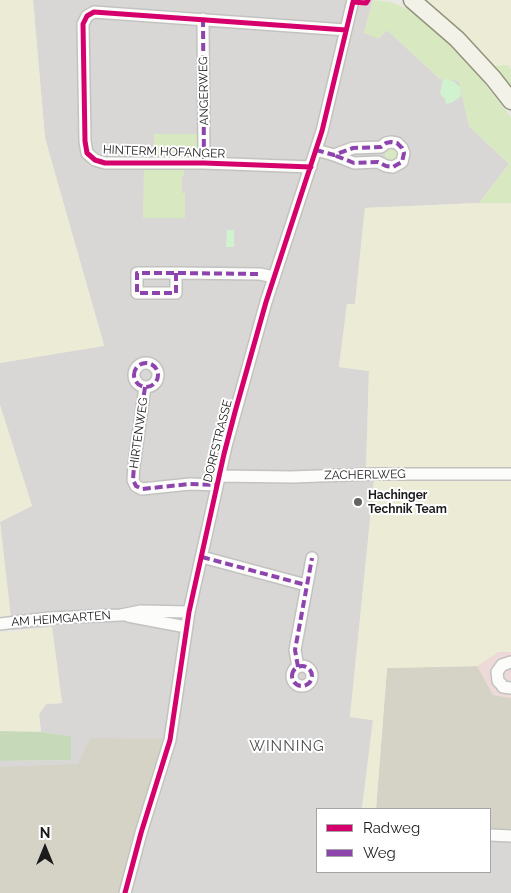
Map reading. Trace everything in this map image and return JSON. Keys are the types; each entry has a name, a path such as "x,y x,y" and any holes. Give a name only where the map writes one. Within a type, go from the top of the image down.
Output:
{"main road":[{"path":"412,0 457,39 493,78 511,101"}],"street":[{"name":"DORFSTRASSE","path":"125,893 141,833 170,740 186,627 235,412 274,277 316,150 353,0"},
{"name":"HINTERM HOFANGER","path":"311,167 204,163 105,163 95,160 87,153 85,141 83,24 87,16 94,12 346,30"},
{"name":"ANGERWEG","path":"203,19 204,163"},
{"path":"316,150 354,163 378,162 393,167 402,162 404,153 397,143 391,142 381,147 353,148 334,155"},
{"path":"176,273 260,274 274,277"},
{"name":"HIRTENWEG","path":"145,387 134,466 133,480 136,486 142,489 218,480"},
{"name":"ZACHERLWEG","path":"218,480 376,474 511,474"},
{"path":"202,557 306,585"},
{"path":"298,667 294,650 312,558"},
{"name":"AM HEIMGARTEN","path":"0,624 49,618 121,615 141,611 189,612"},
{"name":"AM HEIMGARTEN","path":"121,615 186,627"},
{"path":"511,662 502,665 496,672 500,684 503,687 511,688"},
{"path":"491,835 511,836"}],"shaded area":[{"path":"33,0 373,0 364,33 387,30 440,79 459,80 469,126 509,164 479,203 365,208 355,304 347,304 339,367 369,371 366,471 374,481 350,717 373,720 362,808 316,808 316,873 491,873 491,830 511,830 511,893 0,893 0,761 71,760 71,736 41,732 39,714 46,704 62,703 52,627 12,630 0,522 32,506 0,405 0,363 104,345 45,138","holes":["184,169 182,193 185,193 143,217"]},
{"path":"388,131 403,133 409,138 416,151 414,166 408,162 409,152 389,139"},
{"path":"149,277 169,277 169,288 149,288"},
{"path":"498,652 511,652 511,698 493,695 477,666"},
{"path":"477,666 493,695 511,698 511,830 491,830 491,808 376,808 387,668"},
{"path":"90,738 165,739 120,893 0,893 0,767 78,764"}],"green space":[{"path":"0,0 33,0 45,138 104,346 0,363"},
{"path":"373,0 391,2 407,9 421,19 465,59 511,117 511,203 479,203 509,164 469,126 459,81 440,79 387,30 379,39 364,33"},
{"path":"424,0 511,0 511,69 508,65 491,66 460,30"},
{"path":"508,65 511,69 511,91 491,66"},
{"path":"443,79 453,81 460,87 461,96 451,103 446,104 445,99 440,94"},
{"path":"154,134 201,134 200,158 154,157"},
{"path":"392,148 397,150 399,155 397,160 392,162 387,160 385,155 387,150"},
{"path":"144,168 184,169 182,193 185,193 185,218 143,218"},
{"path":"511,203 511,470 366,471 369,371 339,367 347,304 355,304 365,208"},
{"path":"227,230 234,230 234,247 226,247"},
{"path":"0,405 32,506 0,522"},
{"path":"511,479 511,652 498,652 477,666 387,668 376,808 362,808 373,720 350,717 374,481"},
{"path":"0,522 11,617 0,619"},
{"path":"52,627 62,703 46,704 39,714 41,732 0,731 0,633"},
{"path":"0,731 41,732 71,736 71,760 0,761"}],"marked path":[{"path":"203,19 204,163"},
{"path":"316,150 334,155 353,148 381,147 391,142 397,143 404,153 402,162 393,167 378,162 354,163 334,155"},
{"path":"176,273 176,293 137,293 137,273 178,273 260,274"},
{"path":"146,363 154,367 158,375 154,383 146,387 138,383 134,375 138,367 146,363"},
{"path":"145,387 134,466 133,480 136,486 142,489 190,484 217,485"},
{"path":"202,557 306,585"},
{"path":"298,667 295,650 312,558"},
{"path":"302,666 309,669 312,676 309,683 302,686 295,683 292,676 295,669 302,666"}],"cycle path":[{"path":"125,893 141,833 170,740 189,612 235,412 266,302 322,131 353,2 366,3 368,0"},
{"path":"311,167 204,163 105,163 95,160 87,153 85,141 83,24 87,16 94,12 346,30"}],"place":[{"name":"Hachinger Technik Team","path":"358,502"}],"district":[{"name":"WINNING","path":"287,746"}]}
